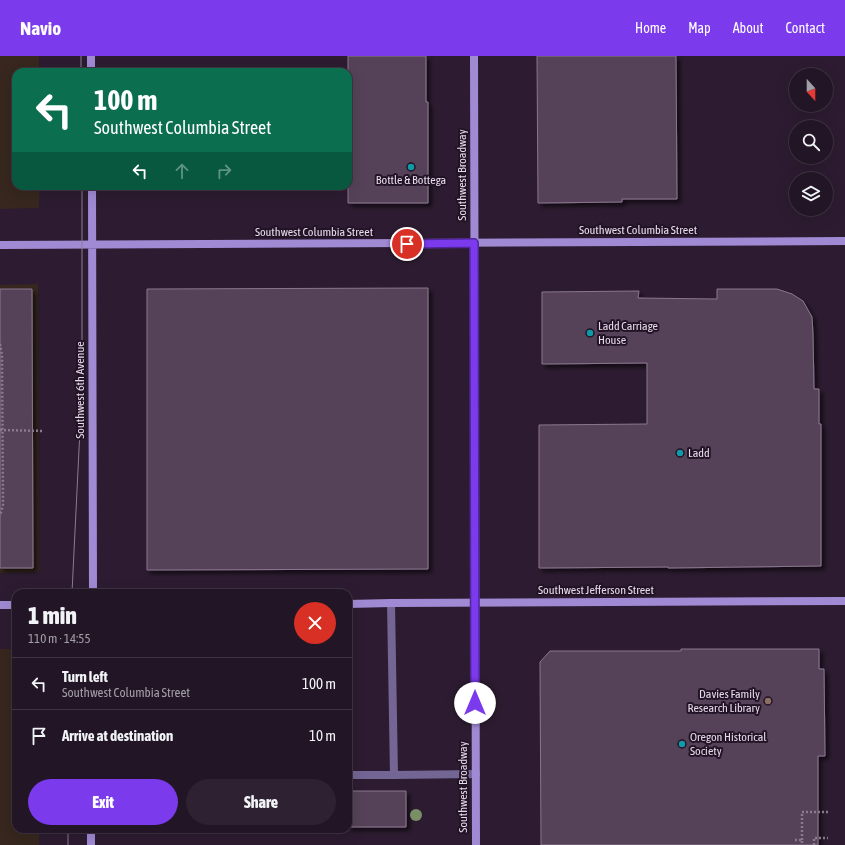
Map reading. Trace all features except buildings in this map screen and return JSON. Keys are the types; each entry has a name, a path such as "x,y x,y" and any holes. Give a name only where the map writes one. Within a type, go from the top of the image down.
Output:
{"main road":[{"path":"91,56 91,68"},
{"name":"Southwest Broadway","path":"474,56 476,845"},
{"name":"Southwest 6th Avenue","path":"92,190 93,589"},
{"name":"Southwest Columbia Street","path":"0,245 845,241"},
{"name":"Southwest Jefferson Street","path":"352,604 845,601"},
{"path":"0,605 12,605"},
{"path":"91,833 91,845"}],"lane":[{"path":"391,603 394,775"},
{"path":"352,775 476,774"}],"path":[{"path":"0,344 2,355 2,505 0,516"},
{"path":"1,430 44,431"},
{"path":"802,845 802,812 828,812"},
{"path":"814,845 814,838 828,838"},
{"path":"795,840 802,840"}],"shaded area":[{"path":"0,56 39,56 39,68 12,68 12,190 39,190 39,208 0,209"},
{"path":"38,284 39,572 0,573 0,285"},
{"path":"0,649 12,649 12,833 39,833 39,845 0,845"}],"tram line":[{"path":"81,56 81,68"},
{"path":"72,589 82,388 82,190"},
{"path":"68,833 68,845"}],"place":[{"name":"Bottle & Bottega","path":"411,167"},
{"name":"Ladd Carriage House","path":"590,333"},
{"name":"Ladd","path":"680,453"},
{"name":"Davies Family Research Library","path":"768,701"},
{"name":"Oregon Historical Society","path":"682,744"}],"route":[{"path":"407,244 474,243 475,703"}]}
